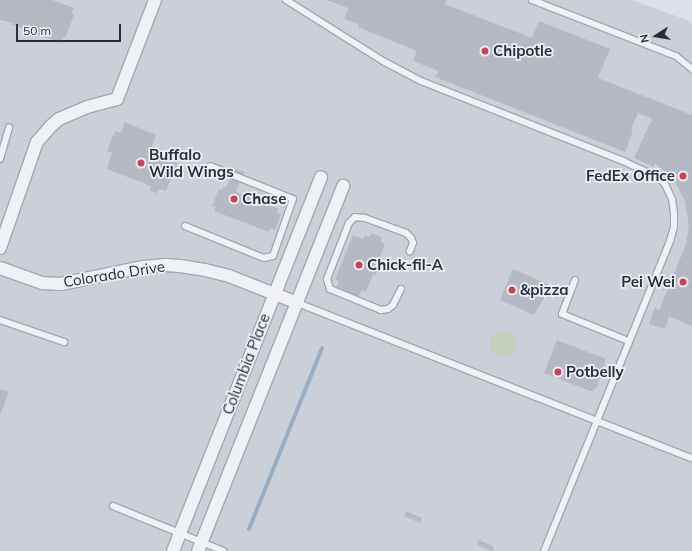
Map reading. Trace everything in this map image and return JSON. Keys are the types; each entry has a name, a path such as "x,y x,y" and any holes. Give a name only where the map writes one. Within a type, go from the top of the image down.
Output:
{"street":[{"path":"0,248 37,142 59,119 87,107 117,99 155,0"},
{"name":"Columbia Place","path":"173,551 273,295 321,177"},
{"name":"Columbia Place","path":"200,547 295,302 343,186"},
{"name":"Colorado Drive","path":"0,268 42,282 61,284 130,269 166,265 205,270 229,276 273,295 295,302"}],"lane":[{"path":"286,0 371,54 420,81 623,161 659,178 665,184 672,199 674,227 651,288 628,341 544,551"},
{"path":"532,0 676,56 692,69"},
{"path":"0,159 9,127"},
{"path":"185,226 264,258 273,256 293,199 210,166"},
{"path":"401,289 393,305 388,309 381,310 330,289 327,279 348,223 356,217 365,218 406,233 411,238 413,244 410,251"},
{"path":"575,280 562,314 628,341"},
{"path":"295,302 692,458"},
{"path":"0,320 64,342"},
{"path":"113,506 180,534 200,547 223,551"}],"shaded area":[{"path":"0,0 631,0 687,20 692,24 692,551 0,551"}],"green space":[{"path":"503,331 512,335 516,344 512,353 503,357 494,353 490,344 494,335"}],"building":[{"path":"0,0 52,0 74,8 71,14 74,15 65,38 63,37 61,43 36,34 36,32 12,25 13,23 0,20"},
{"path":"327,0 447,0 445,4 532,38 539,21 610,49 598,78 692,115 692,326 669,316 665,329 649,324 655,307 659,311 686,244 689,226 685,201 674,180 655,163 654,167 634,158 652,119 638,113 631,130 633,131 625,152 435,77 439,71 413,61 417,51 358,27 359,24 344,19 348,8"},
{"path":"125,122 156,135 152,146 180,157 166,191 159,189 157,193 150,191 151,186 107,169 112,153 107,151 115,131 121,133"},
{"name":"Chase","path":"234,168 244,172 236,192 279,209 277,212 281,214 275,230 271,228 269,232 214,211 216,207 212,206 219,189 222,190 224,187 226,188"},
{"name":"Chick-fil-A","path":"372,233 381,237 381,242 385,244 377,265 379,266 375,276 373,275 366,292 362,290 358,297 337,287 339,281 335,279 353,235 363,239 365,235 369,237"},
{"path":"513,269 548,284 546,286 550,288 534,315 500,300"},
{"path":"557,340 606,359 596,389 594,388 593,392 544,373"},
{"path":"0,389 9,392 0,415"},
{"path":"406,511 422,518 420,523 404,516"},
{"path":"479,540 494,547 492,551 477,545"}],"waterway":[{"path":"249,529 322,348"}],"place":[{"name":"Chipotle","path":"485,51"},
{"name":"Buffalo Wild Wings","path":"141,163"},
{"name":"FedEx Office","path":"683,176"},
{"name":"Chase","path":"234,199"},
{"name":"Chick-fil-A","path":"359,265"},
{"name":"Pei Wei","path":"683,282"},
{"name":"&pizza","path":"512,290"},
{"name":"Potbelly","path":"558,372"}]}
